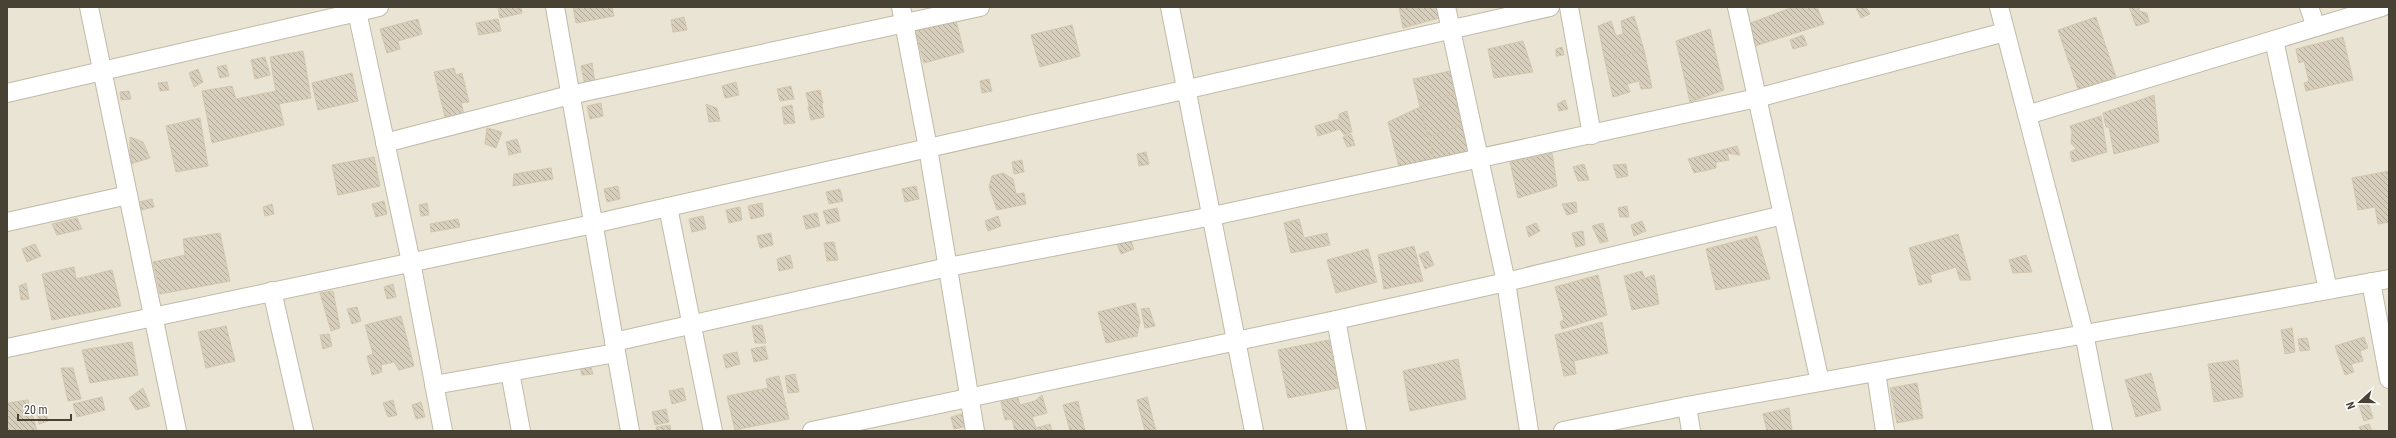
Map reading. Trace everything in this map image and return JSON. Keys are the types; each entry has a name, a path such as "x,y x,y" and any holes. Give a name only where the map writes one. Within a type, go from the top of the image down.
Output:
{"street":[{"path":"89,7 155,316 177,431"},
{"path":"7,93 104,72 357,9 379,7"},
{"path":"555,7 630,431"},
{"path":"385,143 570,95 902,15 980,7"},
{"path":"1170,7 1238,341 1254,431"},
{"path":"1446,7 1506,282 1529,431"},
{"path":"7,348 593,224 1550,7"},
{"path":"1569,7 1592,134"},
{"path":"1737,7 1820,382"},
{"path":"1999,7 2084,333 2103,431"},
{"path":"2309,7 2316,27"},
{"path":"2027,115 2382,7"},
{"path":"357,9 411,262 443,431"},
{"path":"902,15 928,148 969,397 976,431"},
{"path":"434,385 510,372 615,347 692,325 948,267 1213,216 1479,160 1757,98 2005,32"},
{"path":"2274,40 2328,290"},
{"path":"7,222 128,195"},
{"path":"668,207 713,431"},
{"path":"812,431 1336,320 1506,282 1782,215"},
{"path":"1563,431 1687,406 2389,279"},
{"path":"2371,282 2389,379"},
{"path":"272,291 304,431"},
{"path":"1336,320 1357,431"},
{"path":"510,372 521,431"},
{"path":"1876,372 1885,431"},
{"path":"1687,406 1691,431"}],"shaded area":[{"path":"7,7 2389,7 2389,431 7,431"}],"building":[{"path":"498,7 521,7 522,13 500,18"},
{"path":"573,7 612,7 614,16 576,23"},
{"path":"1399,7 1437,7 1439,18 1403,28"},
{"path":"1793,7 1817,7 1824,24 1755,46 1748,24"},
{"path":"1866,7 1870,14 1861,18 1856,8"},
{"path":"2129,7 2139,7 2139,11 2147,13 2149,22 2136,26"},
{"path":"1634,16 1644,50 1605,61 1598,26 1611,21 1616,36 1623,34 1621,21"},
{"path":"684,17 687,30 673,32 671,20"},
{"path":"2096,17 2116,77 2078,89 2058,30"},
{"path":"418,19 422,34 398,41 400,49 387,53 380,29"},
{"path":"498,19 501,31 479,35 476,23"},
{"path":"956,21 964,52 924,63 915,31"},
{"path":"1072,25 1080,56 1040,67 1031,35"},
{"path":"1710,29 1724,90 1690,102 1676,41"},
{"path":"1803,35 1807,45 1793,49 1790,40"},
{"path":"2343,37 2353,80 2306,91 2304,83 2309,81 2304,61 2299,63 2296,49"},
{"path":"1523,41 1533,72 1494,78 1488,49"},
{"path":"1562,47 1564,55 1556,56 1556,49"},
{"path":"1644,50 1652,88 1641,89 1639,81 1627,84 1630,92 1613,97 1605,61"},
{"path":"303,51 311,98 278,104 270,57"},
{"path":"265,57 270,75 255,79 251,60"},
{"path":"592,63 595,83 585,85 581,66"},
{"path":"226,65 229,76 220,78 217,67"},
{"path":"454,68 456,75 462,73 469,102 461,103 465,118 456,120 454,115 445,117 434,72"},
{"path":"198,69 203,82 194,87 189,73"},
{"path":"1450,71 1457,92 1420,107 1413,79"},
{"path":"352,73 358,101 318,110 312,83"},
{"path":"989,79 992,91 982,93 980,81"},
{"path":"167,82 169,90 160,91 158,83"},
{"path":"736,82 739,95 725,98 722,86"},
{"path":"232,86 236,99 276,91 284,125 212,143 202,91"},
{"path":"791,86 794,99 780,101 777,89"},
{"path":"820,90 823,103 809,106 806,93"},
{"path":"129,91 131,99 121,100 120,92"},
{"path":"1457,92 1465,123 1429,138 1420,107"},
{"path":"2154,95 2159,142 2114,154 2109,127 2106,127 2103,113"},
{"path":"1565,100 1568,109 1559,111 1557,104"},
{"path":"601,103 603,116 590,119 587,106"},
{"path":"706,104 717,108 720,121 709,122"},
{"path":"822,104 824,117 811,120 808,107"},
{"path":"792,105 795,123 784,124 782,107"},
{"path":"1420,107 1434,158 1400,171 1388,122"},
{"path":"1347,111 1352,132 1344,135 1340,129 1318,136 1315,126 1339,119 1339,114"},
{"path":"2101,116 2107,152 2072,162 2070,152 2076,149 2071,143 2072,132 2070,126"},
{"path":"200,118 208,166 176,172 166,126"},
{"path":"1465,123 1472,152 1436,167 1429,138"},
{"path":"487,128 502,132 496,148 485,144"},
{"path":"1351,134 1355,145 1347,147 1343,137"},
{"path":"130,137 143,142 150,158 130,164"},
{"path":"517,139 521,152 509,155 506,142"},
{"path":"1737,146 1740,155 1727,153 1729,160 1716,162 1716,168 1694,173 1688,159"},
{"path":"1146,152 1149,164 1139,166 1137,154"},
{"path":"1552,153 1557,186 1518,198 1510,162"},
{"path":"374,157 380,186 338,195 332,165"},
{"path":"1022,160 1024,172 1014,174 1012,162"},
{"path":"1584,164 1589,180 1578,181 1573,167"},
{"path":"1626,164 1628,176 1617,178 1613,165"},
{"path":"551,168 553,179 513,186 514,174"},
{"path":"2389,171 2389,222 2378,224 2375,207 2358,210 2352,178"},
{"path":"1003,173 1013,179 1016,194 1024,193 1026,204 997,210 989,187 992,176"},
{"path":"618,186 620,199 607,202 604,189"},
{"path":"916,186 919,199 905,202 902,189"},
{"path":"840,189 843,201 829,204 826,192"},
{"path":"152,199 154,207 141,210 139,202"},
{"path":"384,201 387,214 376,217 372,204"},
{"path":"1576,202 1577,212 1567,215 1562,204"},
{"path":"427,203 429,215 421,216 419,205"},
{"path":"762,203 764,216 751,219 748,206"},
{"path":"272,204 274,214 265,216 263,207"},
{"path":"1627,206 1629,217 1620,217 1618,208"},
{"path":"740,207 742,220 729,223 726,210"},
{"path":"837,208 840,221 827,224 823,211"},
{"path":"817,213 820,226 806,229 803,216"},
{"path":"703,216 706,229 692,232 689,219"},
{"path":"998,216 1001,226 988,231 985,221"},
{"path":"77,218 82,229 57,235 52,224"},
{"path":"458,219 460,227 431,232 430,224"},
{"path":"1299,219 1304,238 1327,233 1330,245 1291,253 1284,223"},
{"path":"1642,221 1646,231 1634,236 1631,225"},
{"path":"1536,223 1540,231 1529,237 1526,227"},
{"path":"1603,223 1608,241 1600,243 1592,226"},
{"path":"1583,231 1585,245 1576,247 1572,233"},
{"path":"220,233 230,281 160,294 153,262 185,255 183,239"},
{"path":"771,233 773,245 760,248 757,236"},
{"path":"1958,234 1971,280 1960,280 1956,267 1930,275 1932,282 1919,285 1909,248"},
{"path":"1757,236 1770,279 1716,290 1706,249"},
{"path":"1130,239 1134,249 1121,254 1117,244"},
{"path":"834,242 838,260 827,261 824,243"},
{"path":"35,244 41,256 27,262 22,249"},
{"path":"1414,246 1423,281 1384,289 1378,255"},
{"path":"1368,249 1377,282 1336,293 1327,260"},
{"path":"1428,251 1434,265 1425,269 1419,255"},
{"path":"790,255 793,268 779,271 777,259"},
{"path":"2026,255 2032,272 2013,273 2009,260"},
{"path":"74,267 76,279 112,270 121,306 52,320 42,274"},
{"path":"1642,271 1645,278 1654,275 1659,304 1632,310 1624,276"},
{"path":"1598,275 1607,315 1562,329 1560,322 1564,320 1555,287"},
{"path":"26,283 29,299 21,300 19,286"},
{"path":"393,284 396,297 387,299 384,287"},
{"path":"333,291 340,328 331,331 320,293"},
{"path":"1135,303 1140,321 1137,336 1106,343 1098,312"},
{"path":"357,307 361,321 352,324 347,309"},
{"path":"1149,308 1155,326 1145,328 1141,309"},
{"path":"401,316 414,366 399,370 394,362 381,365 382,372 372,375 367,356 373,354 365,325"},
{"path":"1602,322 1608,353 1574,361 1576,374 1564,376 1555,335"},
{"path":"762,325 766,343 755,343 752,326"},
{"path":"226,326 235,361 206,368 198,332"},
{"path":"2292,328 2295,352 2285,354 2281,330"},
{"path":"329,334 332,346 323,349 320,335"},
{"path":"2364,337 2368,348 2360,351 2363,361 2351,364 2354,372 2345,375 2335,346"},
{"path":"2307,338 2310,350 2300,351 2298,339"},
{"path":"1329,340 1339,388 1288,398 1278,350"},
{"path":"132,342 138,375 90,383 82,350"},
{"path":"765,346 768,359 754,362 751,349"},
{"path":"737,352 740,364 726,368 723,355"},
{"path":"1458,359 1466,399 1410,411 1403,371"},
{"path":"2238,360 2243,397 2214,402 2208,364"},
{"path":"590,364 593,374 582,375 579,365"},
{"path":"61,368 73,368 81,399 68,401"},
{"path":"2151,373 2161,410 2136,417 2125,380"},
{"path":"795,374 799,392 788,393 785,376"},
{"path":"779,376 789,419 735,430 727,396 768,388 766,379"},
{"path":"1917,383 1923,418 1897,423 1890,388"},
{"path":"143,388 150,406 136,410 129,398"},
{"path":"683,388 686,400 672,404 669,391"},
{"path":"1042,395 1047,413 1032,417 1036,428 1050,424 1052,431 1015,431 1012,419 1005,420 1001,402 1018,398 1020,405 1035,401"},
{"path":"102,397 105,410 77,417 73,404"},
{"path":"1147,397 1156,431 1145,431 1137,400"},
{"path":"28,400 37,431 7,431 7,403"},
{"path":"393,400 397,415 388,417 383,403"},
{"path":"1078,401 1085,431 1070,431 1063,405"},
{"path":"421,402 425,417 416,419 412,405"},
{"path":"2368,402 2373,418 2364,421 2359,405"},
{"path":"44,405 48,421 39,424 37,409"},
{"path":"1789,408 1792,431 1767,431 1763,414"},
{"path":"666,409 669,422 655,425 652,412"},
{"path":"965,413 968,426 954,429 951,417"},
{"path":"2369,424 2372,431 2361,431 2359,427"},
{"path":"670,425 671,431 657,431 656,427"}]}
